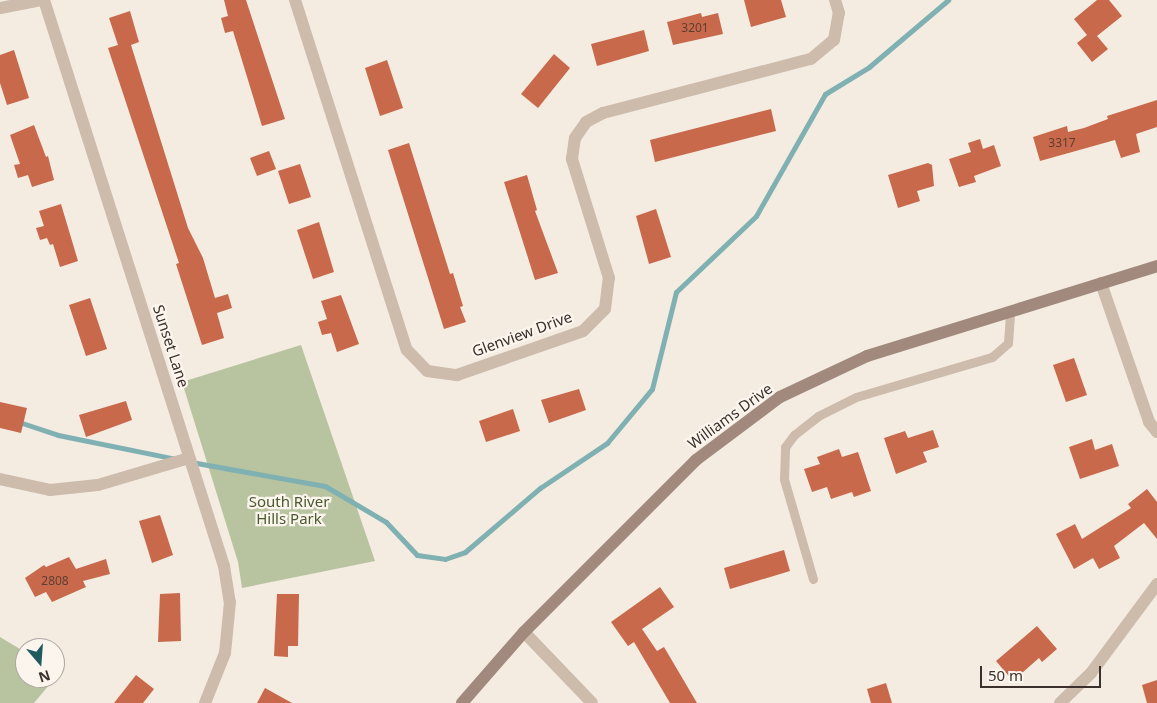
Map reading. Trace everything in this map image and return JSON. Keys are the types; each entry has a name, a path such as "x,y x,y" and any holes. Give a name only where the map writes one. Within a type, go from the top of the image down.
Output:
{"main road":[{"name":"Williams Drive","path":"462,703 524,632 696,460 780,397 867,356 1157,266"}],"street":[{"path":"0,8 42,0"},
{"name":"Sunset Lane","path":"42,0 224,566 230,602 225,653 205,703"},
{"name":"Glenview Drive","path":"296,0 407,350 427,372 457,375 583,330 605,309 609,278 572,158 575,138 586,122 603,113 811,59 834,40 839,13 835,0"},
{"path":"1101,283 1149,422 1157,432"},
{"path":"0,479 50,490 98,485 190,458"},
{"path":"1060,703 1091,673 1157,584"},
{"path":"524,632 592,703"}],"lane":[{"path":"812,579 784,479 786,448 794,436 818,416 856,397 992,357 1008,343 1010,312"}],"green space":[{"name":"South River Hills Park","path":"301,345 375,561 242,588 238,562 182,382"},
{"path":"0,637 15,646 15,688 47,688 34,703 0,703"}],"building":[{"path":"224,0 246,0 285,119 262,126 233,31 225,33 221,18 228,16"},
{"path":"744,0 781,0 786,17 751,27"},
{"path":"1097,0 1109,0 1122,16 1097,36 1108,49 1092,62 1077,43 1087,35 1074,19"},
{"path":"130,11 139,42 131,45 188,228 203,258 215,298 228,294 232,308 217,313 224,338 202,345 176,264 179,263 108,48 118,45 109,18"},
{"path":"701,13 702,17 718,13 723,34 673,45 667,22"},
{"path":"644,30 649,51 597,66 591,44"},
{"path":"14,50 29,98 7,105 0,83 0,55"},
{"path":"554,54 570,68 538,108 521,94"},
{"path":"387,60 403,108 380,116 365,68"},
{"path":"1157,100 1157,127 1136,134 1140,152 1121,158 1115,140 1040,161 1033,137 1067,126 1068,132 1084,128 1108,119 1107,116"},
{"path":"771,109 776,131 655,162 650,140"},
{"path":"34,125 46,157 48,156 54,180 32,187 28,175 18,178 14,165 20,164 10,135"},
{"path":"980,139 983,149 994,145 1001,166 974,176 976,182 959,187 949,159 971,152 968,143"},
{"path":"409,143 450,274 453,273 463,306 460,307 466,322 444,329 388,150"},
{"path":"269,151 276,169 257,176 250,158"},
{"path":"928,163 932,165 934,186 917,191 920,201 898,208 888,175"},
{"path":"300,164 311,197 289,204 278,171"},
{"path":"527,175 537,210 535,211 558,273 535,280 504,182"},
{"path":"61,204 78,261 60,267 53,244 50,245 47,238 40,240 36,228 44,226 39,211"},
{"path":"656,209 671,257 649,264 636,216"},
{"path":"319,222 334,272 313,279 297,230"},
{"path":"341,295 359,344 337,352 331,333 322,335 318,322 327,319 321,301"},
{"path":"90,298 107,349 86,356 69,305"},
{"path":"1074,358 1087,395 1066,402 1053,365"},
{"path":"579,389 586,410 549,423 541,400"},
{"path":"126,401 132,420 86,437 79,415"},
{"path":"0,402 27,408 21,433 0,428"},
{"path":"513,409 520,431 486,442 479,421"},
{"path":"933,430 939,447 923,452 927,462 896,474 884,438 905,431 908,438"},
{"path":"1092,439 1095,450 1112,444 1119,466 1080,479 1069,447"},
{"path":"839,449 842,457 858,452 871,491 854,497 852,492 831,499 827,487 812,492 804,469 820,464 817,457"},
{"path":"1147,489 1157,502 1157,539 1144,523 1114,546 1120,558 1099,569 1093,558 1074,569 1056,534 1075,524 1082,539 1131,508 1128,504"},
{"path":"160,515 173,555 152,563 139,521"},
{"path":"784,550 790,571 730,589 724,568"},
{"path":"69,557 76,569 106,559 110,574 83,581 86,587 52,602 46,592 35,597 25,578 44,565 46,567"},
{"path":"660,587 674,607 642,629 657,651 664,647 697,703 670,703 634,642 628,646 611,622"},
{"path":"180,593 181,641 158,642 160,594"},
{"path":"277,594 299,594 298,646 288,646 288,657 274,656"},
{"path":"1037,626 1057,649 1042,662 1039,658 1013,681 996,661"},
{"path":"136,675 154,689 143,703 114,703"},
{"path":"1157,680 1157,703 1147,703 1142,685"},
{"path":"886,683 892,703 871,703 867,689"},
{"path":"265,688 292,703 257,703"}],"waterway":[{"path":"191,462 325,486 386,522 417,555 445,559 465,552 540,488 607,443 652,389 676,292 756,216 825,94 869,67 948,0"},
{"path":"19,422 58,435 176,459"}]}
